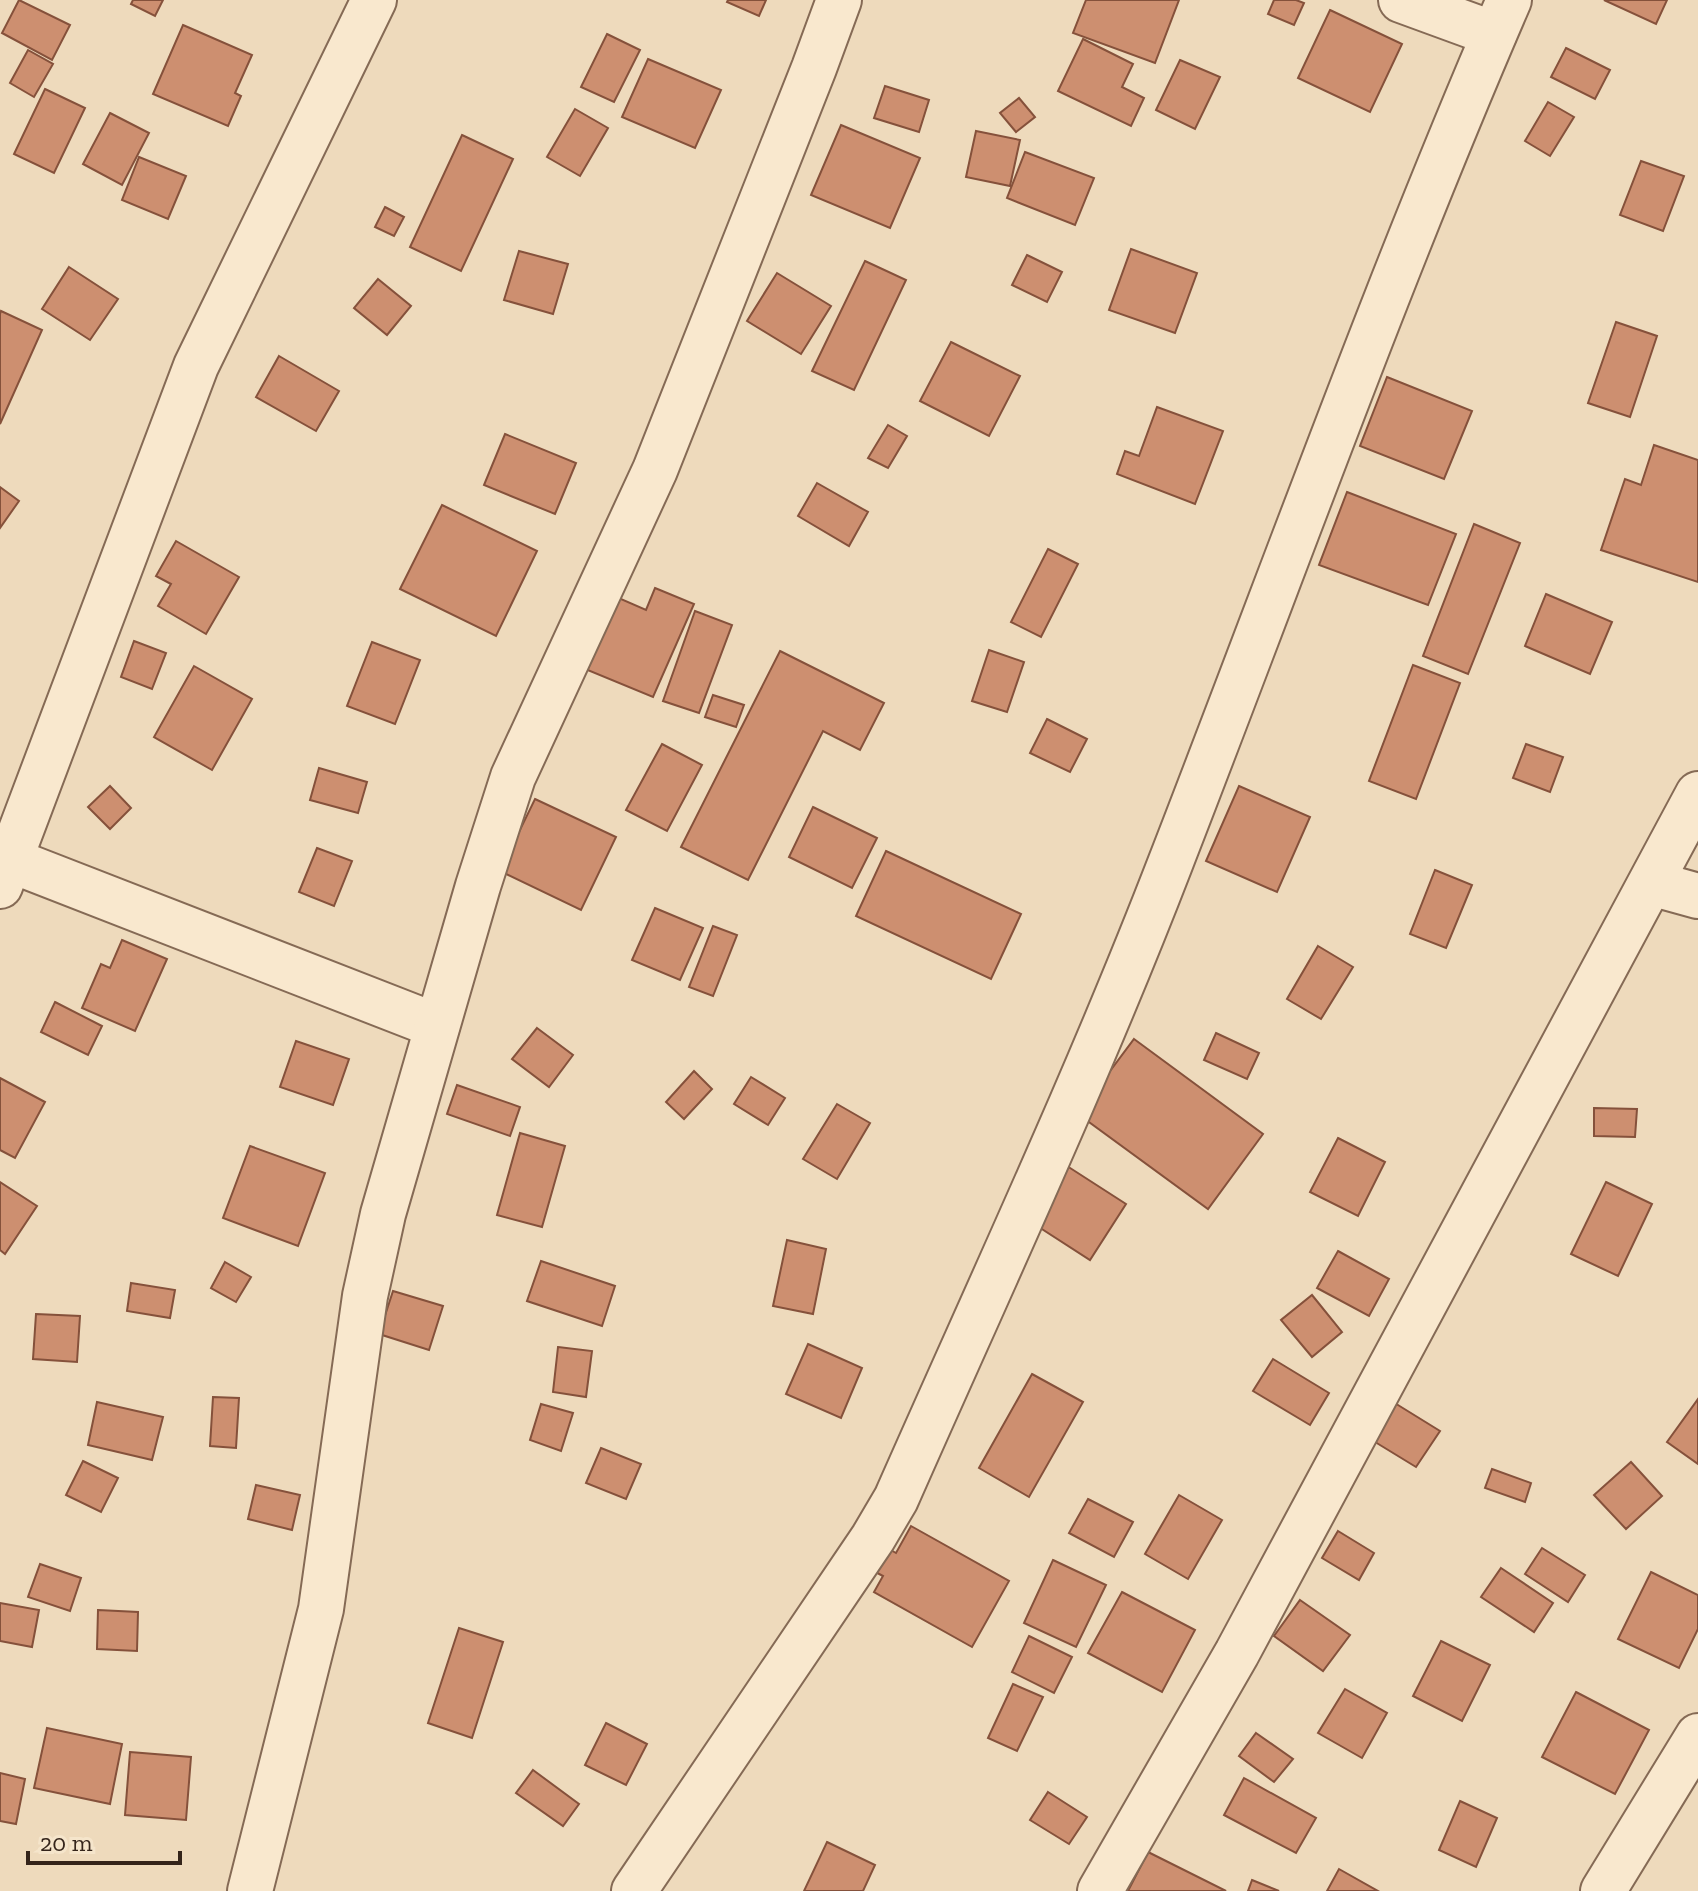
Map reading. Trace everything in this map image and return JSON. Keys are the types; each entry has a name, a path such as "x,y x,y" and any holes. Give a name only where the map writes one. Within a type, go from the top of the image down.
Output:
{"street":[{"path":"374,0 196,366 4,868 437,1026"},
{"path":"250,1891 321,1609 365,1296 383,1214 513,777 655,470 839,0"},
{"path":"634,1891 873,1538 896,1499 1104,1028 1501,17 1401,0"},
{"path":"1100,1891 1237,1653 1698,794"},
{"path":"1651,883 1698,896"},
{"path":"1603,1891 1698,1736"}],"building":[{"path":"19,0 70,25 52,60 2,33"},
{"path":"133,0 163,0 155,16 131,4"},
{"path":"728,0 766,0 759,16"},
{"path":"1086,0 1179,0 1155,63 1073,33"},
{"path":"1274,0 1304,3 1294,25 1268,14"},
{"path":"1604,0 1667,0 1656,24"},
{"path":"1330,10 1402,44 1370,112 1298,78"},
{"path":"183,25 252,55 235,93 241,96 228,126 153,94"},
{"path":"607,34 640,50 614,102 581,87"},
{"path":"1083,39 1133,64 1122,87 1144,98 1131,126 1058,91"},
{"path":"1566,48 1610,70 1595,99 1551,77"},
{"path":"28,50 53,64 34,97 10,83"},
{"path":"648,59 721,90 695,148 622,117"},
{"path":"1180,60 1220,77 1195,129 1156,110"},
{"path":"885,86 929,100 919,132 874,118"},
{"path":"45,89 85,108 54,173 14,154"},
{"path":"1019,98 1035,117 1016,132 1000,113"},
{"path":"1548,102 1574,117 1550,156 1525,141"},
{"path":"575,109 608,128 580,176 547,157"},
{"path":"110,113 149,133 122,185 83,164"},
{"path":"841,125 920,158 890,228 811,195"},
{"path":"976,131 1020,140 1010,186 966,177"},
{"path":"462,135 513,159 461,271 410,247"},
{"path":"1025,152 1094,178 1075,225 1007,198"},
{"path":"139,157 186,176 168,219 122,200"},
{"path":"1641,161 1684,176 1663,231 1620,215"},
{"path":"385,207 404,217 394,236 375,227"},
{"path":"1131,249 1197,273 1175,333 1109,310"},
{"path":"519,251 568,264 553,314 504,300"},
{"path":"1027,255 1062,272 1047,302 1012,285"},
{"path":"865,261 906,280 854,390 812,371"},
{"path":"69,267 118,299 90,340 42,309"},
{"path":"777,273 831,306 801,354 747,321"},
{"path":"378,279 411,306 387,335 354,308"},
{"path":"1,311 42,330 0,424 0,314"},
{"path":"1616,322 1657,336 1630,417 1588,403"},
{"path":"951,342 1020,376 989,436 920,401"},
{"path":"279,356 339,391 316,431 256,397"},
{"path":"1387,377 1472,411 1444,479 1360,446"},
{"path":"1157,407 1223,431 1195,504 1117,474 1125,451 1139,456"},
{"path":"888,425 907,436 888,468 868,458"},
{"path":"505,434 576,463 555,514 484,485"},
{"path":"1654,445 1698,460 1698,582 1601,550 1625,479 1641,485"},
{"path":"817,483 868,512 849,546 798,516"},
{"path":"0,487 19,501 0,528"},
{"path":"1347,492 1456,534 1428,605 1319,565"},
{"path":"442,505 537,551 496,636 400,589"},
{"path":"1474,524 1520,543 1468,674 1423,656"},
{"path":"176,541 239,577 206,634 158,606 171,584 156,576"},
{"path":"1048,549 1078,564 1041,637 1011,622"},
{"path":"655,588 694,604 653,697 573,664 605,592 646,610"},
{"path":"1546,594 1612,622 1590,674 1525,646"},
{"path":"695,611 732,625 699,713 663,701"},
{"path":"134,641 166,653 152,689 121,677"},
{"path":"372,642 420,660 395,724 347,706"},
{"path":"989,650 1024,662 1007,712 972,701"},
{"path":"780,651 884,703 860,750 823,731 748,880 681,847"},
{"path":"1413,665 1460,683 1416,799 1369,781"},
{"path":"194,666 252,699 212,770 154,737"},
{"path":"713,695 744,705 736,727 705,717"},
{"path":"1047,719 1087,739 1070,772 1030,753"},
{"path":"662,744 702,765 667,831 626,810"},
{"path":"1526,744 1563,757 1550,792 1513,778"},
{"path":"319,768 367,782 358,813 310,800"},
{"path":"110,786 131,808 110,829 88,807"},
{"path":"1239,786 1310,817 1277,892 1206,861"},
{"path":"535,799 616,837 581,910 500,871"},
{"path":"813,807 877,838 852,888 789,857"},
{"path":"317,848 352,861 334,906 299,892"},
{"path":"886,851 1021,914 991,979 856,916"},
{"path":"1435,870 1472,885 1446,948 1410,934"},
{"path":"655,908 703,928 680,980 632,960"},
{"path":"713,926 737,935 713,996 689,987"},
{"path":"122,940 167,959 135,1031 82,1008 101,964 110,968"},
{"path":"1318,946 1353,967 1321,1019 1287,999"},
{"path":"55,1002 102,1026 88,1055 41,1032"},
{"path":"537,1028 573,1055 549,1087 512,1059"},
{"path":"1216,1033 1259,1053 1247,1079 1204,1060"},
{"path":"1134,1039 1263,1134 1208,1209 1078,1114"},
{"path":"296,1041 349,1059 333,1105 280,1087"},
{"path":"694,1071 712,1089 684,1119 666,1102"},
{"path":"751,1077 785,1098 768,1125 734,1104"},
{"path":"0,1078 45,1102 15,1158 0,1150"},
{"path":"457,1085 520,1107 510,1136 447,1114"},
{"path":"837,1104 870,1123 837,1179 803,1159"},
{"path":"1594,1108 1637,1109 1635,1137 1594,1136"},
{"path":"520,1133 565,1146 542,1227 497,1215"},
{"path":"1338,1138 1385,1162 1358,1216 1310,1192"},
{"path":"250,1146 325,1173 298,1246 223,1218"},
{"path":"1067,1166 1126,1204 1090,1260 1031,1222"},
{"path":"0,1182 37,1206 5,1254 0,1250"},
{"path":"1606,1182 1652,1204 1618,1276 1571,1254"},
{"path":"787,1240 826,1249 813,1314 773,1306"},
{"path":"1338,1251 1389,1279 1369,1316 1317,1288"},
{"path":"541,1261 615,1286 602,1326 527,1301"},
{"path":"225,1262 251,1277 236,1302 211,1288"},
{"path":"131,1283 175,1290 170,1318 127,1311"},
{"path":"393,1291 443,1306 429,1350 379,1334"},
{"path":"1312,1295 1342,1332 1312,1357 1281,1320"},
{"path":"36,1314 80,1316 77,1362 33,1359"},
{"path":"808,1344 862,1368 841,1418 786,1394"},
{"path":"558,1347 592,1351 586,1397 553,1392"},
{"path":"1273,1359 1329,1393 1310,1425 1253,1391"},
{"path":"1032,1374 1083,1402 1029,1497 979,1468"},
{"path":"213,1397 239,1398 236,1448 210,1446"},
{"path":"1385,1397 1440,1431 1416,1467 1362,1434"},
{"path":"1698,1399 1698,1464 1667,1442"},
{"path":"97,1402 163,1417 152,1460 88,1445"},
{"path":"541,1404 573,1413 561,1451 530,1440"},
{"path":"601,1448 641,1464 626,1499 586,1483"},
{"path":"83,1461 118,1478 101,1512 66,1495"},
{"path":"1631,1462 1662,1496 1626,1529 1594,1495"},
{"path":"1492,1469 1531,1483 1525,1502 1485,1488"},
{"path":"256,1485 300,1495 292,1530 248,1519"},
{"path":"1179,1495 1222,1520 1188,1579 1145,1554"},
{"path":"1088,1499 1133,1522 1114,1557 1069,1533"},
{"path":"911,1526 1009,1581 972,1647 874,1592 883,1576 866,1567 880,1544 896,1553"},
{"path":"1338,1531 1374,1553 1359,1580 1322,1558"},
{"path":"1542,1548 1585,1575 1568,1602 1525,1574"},
{"path":"1053,1560 1106,1585 1076,1647 1024,1623"},
{"path":"40,1564 81,1578 70,1611 28,1597"},
{"path":"1501,1568 1553,1603 1534,1632 1481,1597"},
{"path":"1651,1572 1698,1595 1698,1629 1679,1668 1618,1639"},
{"path":"1122,1592 1195,1630 1162,1692 1088,1653"},
{"path":"1300,1600 1350,1635 1323,1671 1274,1636"},
{"path":"0,1603 39,1610 32,1647 0,1641"},
{"path":"98,1610 138,1612 137,1651 97,1649"},
{"path":"459,1628 503,1642 472,1738 428,1723"},
{"path":"1029,1636 1072,1657 1054,1693 1012,1672"},
{"path":"1441,1641 1490,1665 1462,1721 1413,1696"},
{"path":"1013,1684 1043,1697 1017,1751 988,1738"},
{"path":"1345,1689 1387,1713 1362,1758 1318,1733"},
{"path":"1576,1692 1649,1730 1615,1794 1542,1757"},
{"path":"606,1723 647,1744 626,1785 585,1765"},
{"path":"47,1728 122,1744 110,1804 34,1788"},
{"path":"1256,1733 1293,1759 1274,1782 1239,1756"},
{"path":"130,1752 191,1757 186,1820 125,1815"},
{"path":"533,1770 579,1804 563,1826 516,1793"},
{"path":"0,1773 25,1779 16,1824 0,1821"},
{"path":"1244,1778 1316,1818 1296,1853 1224,1815"},
{"path":"1048,1792 1087,1817 1069,1844 1030,1820"},
{"path":"1460,1801 1497,1818 1476,1867 1439,1850"},
{"path":"827,1842 875,1865 863,1891 804,1891"},
{"path":"1148,1852 1226,1891 1128,1891"},
{"path":"1339,1869 1378,1891 1327,1891"},
{"path":"1252,1880 1279,1891 1248,1891"}]}
